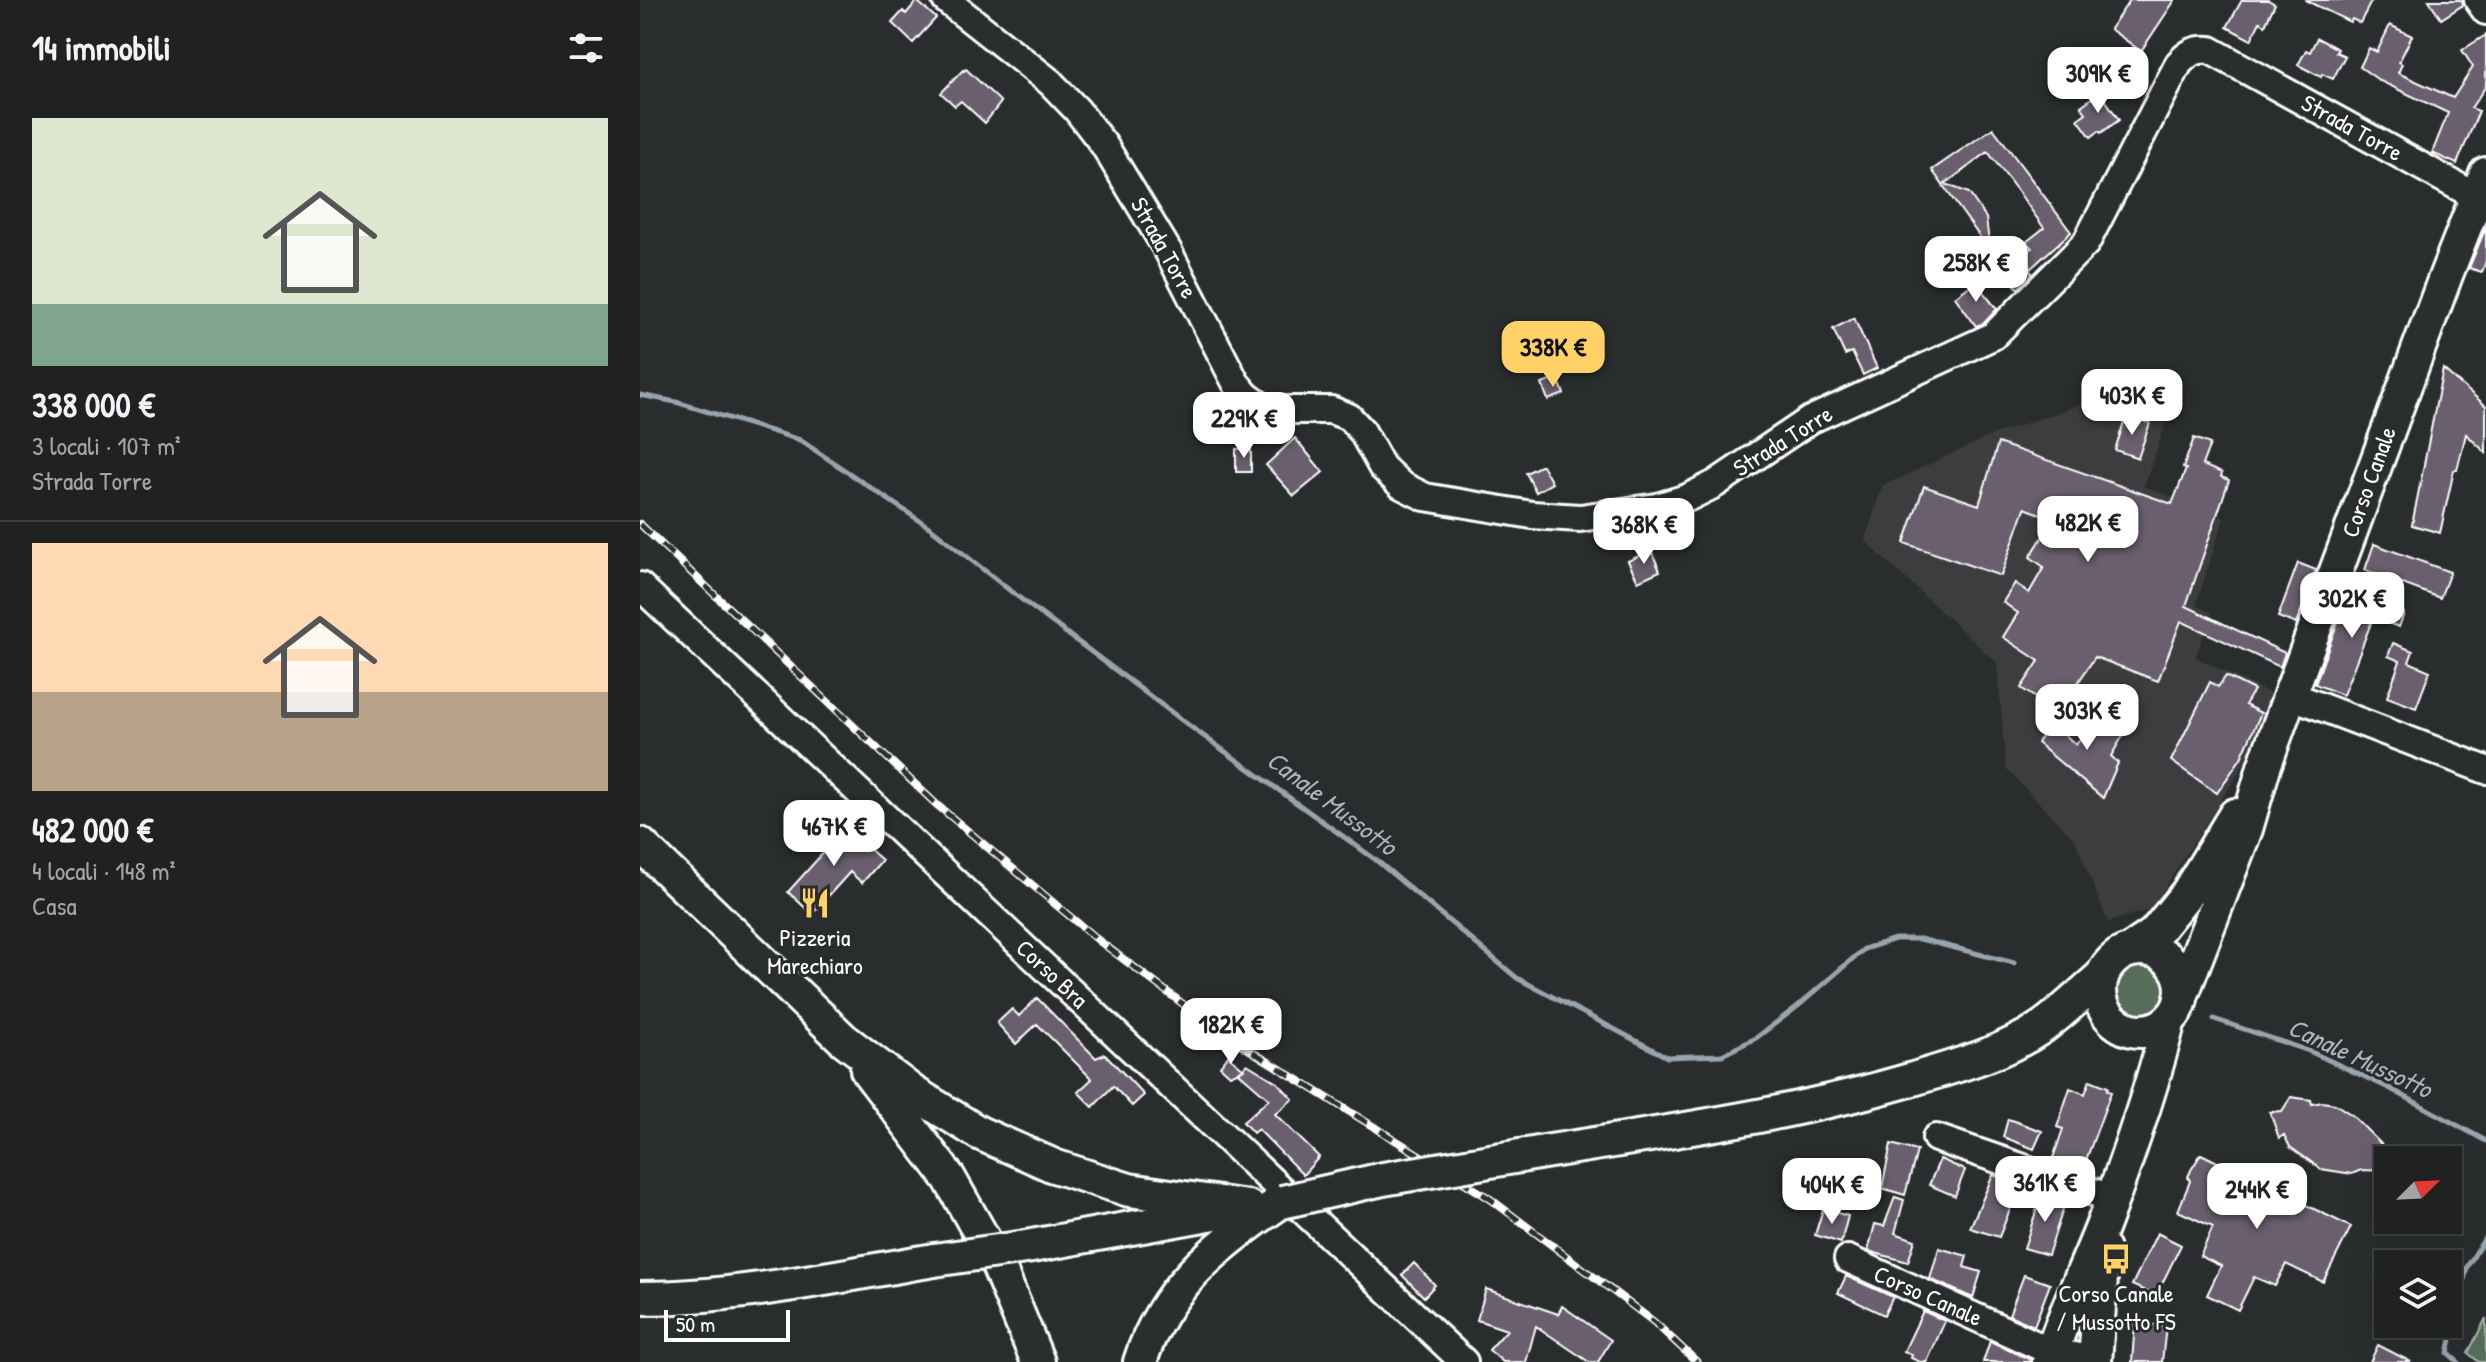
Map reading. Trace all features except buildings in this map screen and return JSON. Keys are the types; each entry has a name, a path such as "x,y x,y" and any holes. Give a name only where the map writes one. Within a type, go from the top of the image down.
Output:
{"main road":[{"name":"Corso Canale","path":"2050,1357 2131,1146 2175,1009 2246,829 2290,695 2483,185"},
{"name":"Corso Canale","path":"2132,949 2154,934 2188,892 2264,767"},
{"path":"640,844 843,1039 914,1093 979,1133 1054,1166 1129,1190 1263,1209"},
{"path":"640,858 697,899"},
{"path":"640,1298 684,1298 774,1287 1263,1209 1383,1179 1851,1098 1988,1054 2041,1028 2102,976 2119,955 2132,949 2159,953 2177,971 2182,984 2175,1009 2159,1027 2147,1031 2135,1031 2117,1023 2041,1028"},
{"path":"2102,976 2101,998 2139,1058 2148,1091"},
{"path":"843,1039 949,1178 997,1263 1038,1362"},
{"name":"Corso Canale","path":"2095,1362 2108,1208"},
{"path":"1140,1362 1163,1308 1179,1286 1263,1209"}],"street":[{"name":"Strada Torre","path":"946,0 1050,82 1104,145 1168,251 1236,383 1247,396 1262,407 1331,410 1349,417 1362,431 1382,467 1401,485 1425,497 1532,515 1580,518 1657,507 1687,498 1715,484 1810,420 1993,336 2086,243 2179,63 2188,53 2210,50 2483,185"},
{"path":"2478,0 2486,11"},
{"name":"Corso Bra","path":"640,586 1464,1362"},
{"path":"2290,695 2484,764"},
{"path":"1936,1138 2108,1208"},
{"name":"Corso Canale","path":"1848,1259 2050,1357 2066,1354 2087,1362"}],"shaded area":[{"path":"2128,388 2168,417 2144,486 2224,518 2196,605 2212,613 2195,657 2273,695 2246,761 2151,909 2108,922 2075,840 2006,769 1997,663 1865,541 1882,486 1995,434"}],"green space":[{"path":"2141,964 2160,971 2167,990 2160,1009 2141,1016 2122,1009 2115,990 2122,971"},
{"path":"2486,1318 2486,1362 2479,1362 2468,1353"}],"waterway":[{"name":"Canale Mussotto","path":"640,395 676,402 800,440 932,529 1191,727 1376,860 1517,978 1667,1057 1722,1055 1756,1038 1864,949 1895,939 1920,939 2014,963"},
{"name":"Canale Mussotto","path":"2214,1019 2309,1051 2391,1089 2486,1141"},
{"name":"Canale Mussotto","path":"2458,1362 2448,1353 2467,1267 2486,1236"}],"railway":[{"path":"640,524 937,805 1098,940 1219,1031 1489,1198 1654,1322 1697,1362"}],"place":[{"name":"Pizzeria Marechiaro","path":"815,903"},
{"name":"Corso Canale / Mussotto FS","path":"2116,1259"}]}
